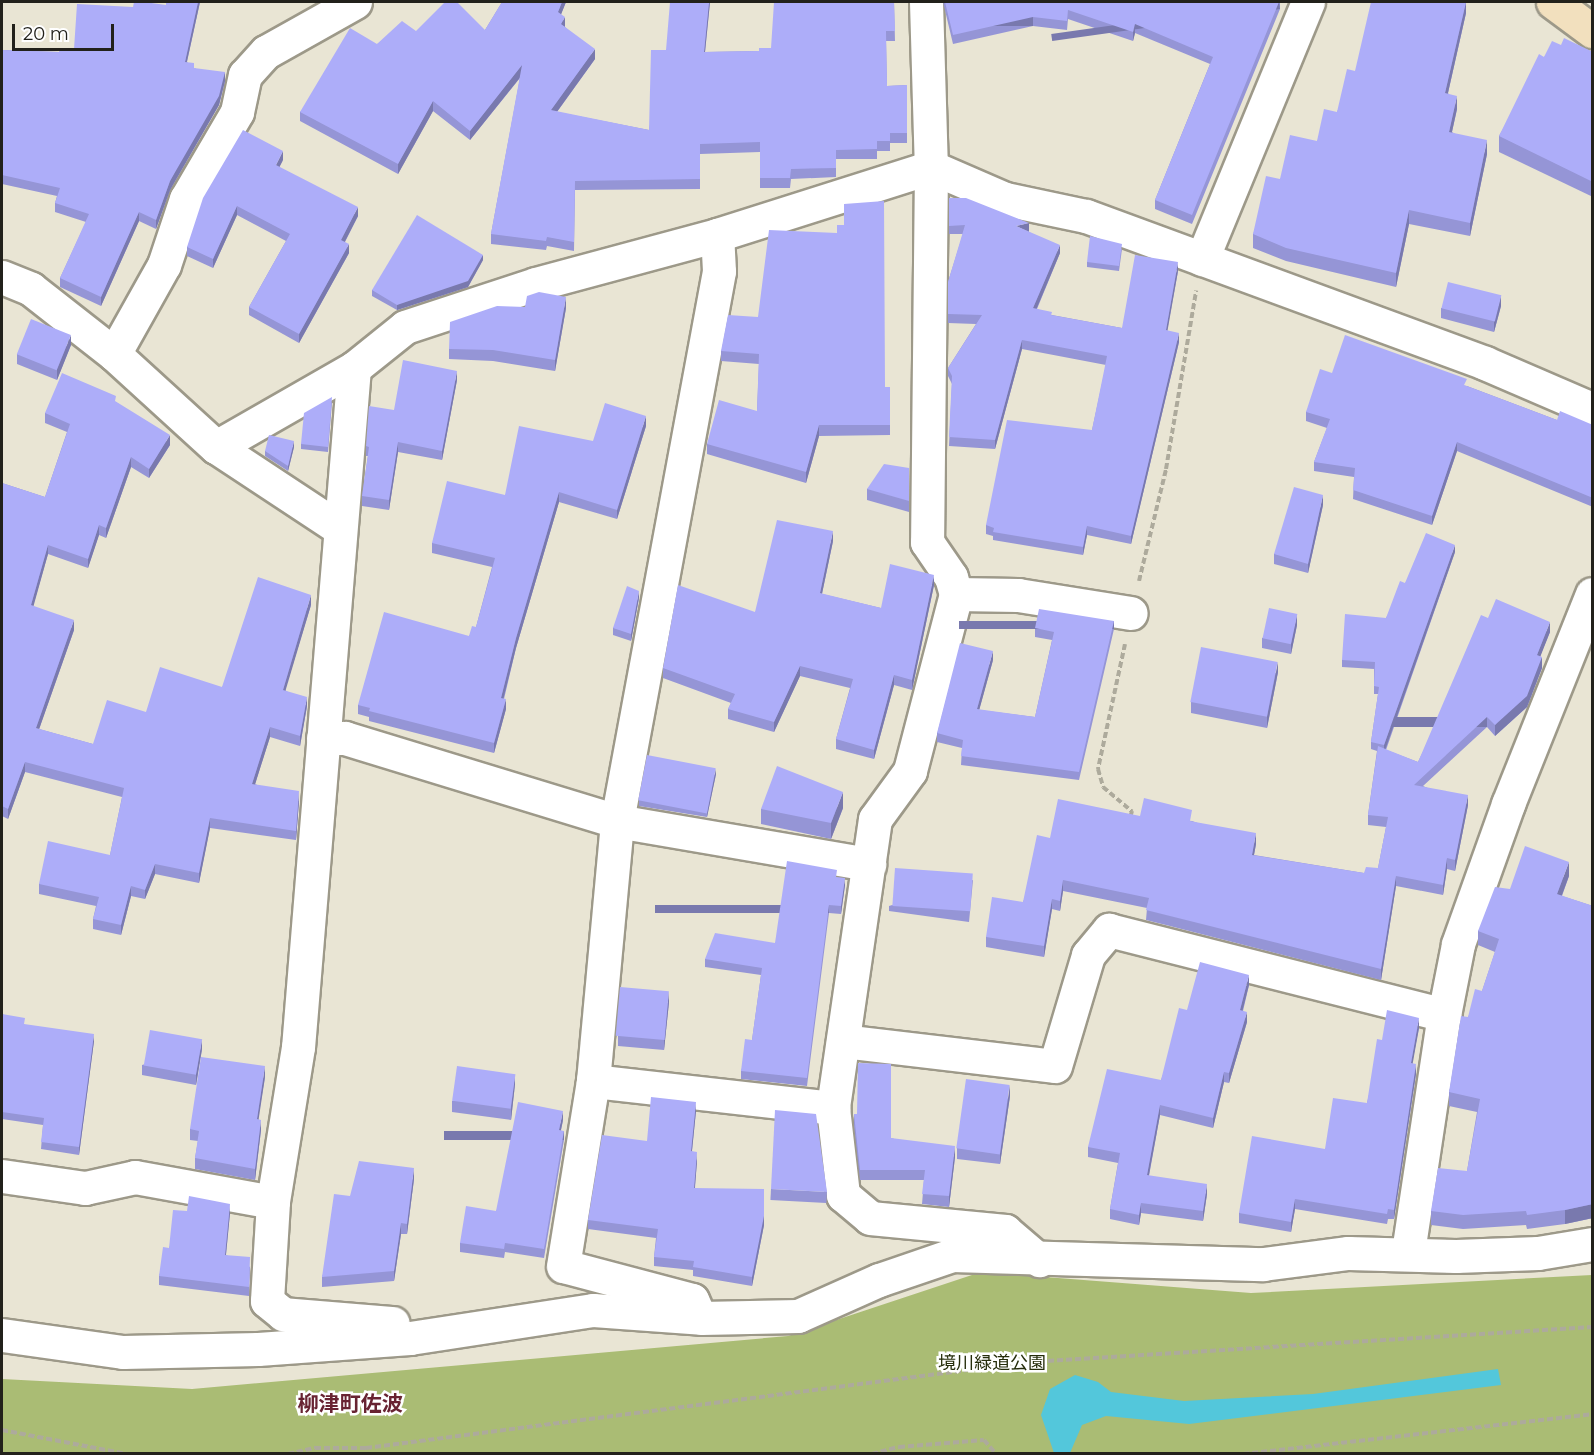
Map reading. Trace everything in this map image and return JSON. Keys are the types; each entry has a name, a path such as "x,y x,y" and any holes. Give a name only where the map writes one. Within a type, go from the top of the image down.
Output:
{"street":[{"path":"114,354 164,265 186,199 237,112 245,75 266,52 355,2"},
{"path":"926,2 932,167 927,542 951,577 956,594 910,771 875,819 833,1108 843,1195 870,1218 1005,1231 1039,1260"},
{"path":"1202,259 1308,2"},
{"path":"1553,2 1593,31"},
{"path":"216,447 354,368 405,327 536,284 717,236 932,167 1005,200 1086,216 1485,363 1593,409"},
{"path":"701,1318 692,1300 563,1266 593,1081 617,821 719,271 717,236"},
{"path":"2,277 31,288 114,354 216,447 339,528"},
{"path":"354,368 298,1047 273,1202 267,1301 283,1314 411,1325 410,1338"},
{"path":"956,594 1018,596 1131,613"},
{"path":"1408,1252 1444,1015 1458,944 1508,804 1593,594"},
{"path":"323,738 345,738 617,821 869,864"},
{"path":"843,1041 1055,1066 1088,955 1109,930 1444,1015"},
{"path":"593,1081 833,1108"},
{"path":"2,1176 85,1188 135,1177 273,1202"},
{"path":"2,1335 123,1352 258,1349 410,1338 593,1310 701,1318 798,1316 879,1280 952,1255 1039,1260 1263,1264 1348,1253 1408,1252 1456,1256 1538,1253 1593,1244"}],"path":[{"path":"288,1454 315,1448 366,1449 1030,1362 1593,1327"},
{"path":"1243,1454 1593,1414"},
{"path":"2,1430 127,1454"},
{"path":"872,1454 899,1447 984,1440 996,1454"}],"green space":[{"name":"境川緑道公園","path":"981,1272 1251,1293 1592,1275 1592,1453 2,1454 2,1379 192,1389 788,1336"}],"water":[{"path":"1498,1369 1501,1385 1189,1424 1106,1416 1082,1425 1070,1453 1054,1453 1041,1415 1050,1389 1075,1375 1098,1382 1111,1392 1184,1401 1313,1394"}],"building":[{"path":"134,2 166,5 166,2 198,2 185,62 194,63 194,68 225,72 219,96 170,181 156,220 139,212 101,297 60,278 89,214 55,203 60,188 2,175 2,50 59,52 60,48 74,49 77,4 133,7"},
{"path":"445,2 457,2 485,30 502,2 562,2 558,12 565,17 561,24 595,49 551,110 649,130 651,50 666,50 670,2 709,2 704,52 759,51 759,48 771,48 774,2 894,2 895,31 886,31 887,86 907,85 907,133 890,133 890,141 877,141 877,149 836,150 836,168 791,169 790,178 760,178 760,142 700,144 700,179 575,181 574,242 547,237 546,241 491,234 522,65 470,131 433,101 398,164 300,112 350,28 377,44 402,21 416,31"},
{"path":"945,2 1279,2 1192,215 1155,200 1213,57 1135,24 1133,32 1068,10 1067,21 1033,17 953,35"},
{"path":"1371,2 1466,2 1445,93 1457,96 1449,132 1487,140 1470,223 1409,210 1396,273 1286,248 1253,234 1266,176 1280,179 1290,135 1317,141 1324,109 1337,112 1347,69 1355,71"},
{"path":"1564,38 1593,52 1593,182 1499,136 1539,54 1544,57 1552,41 1561,45"},
{"path":"243,130 283,151 276,165 358,207 341,240 349,244 299,334 249,307 290,234 237,206 213,259 187,247 203,198"},
{"path":"949,198 966,198 1029,223 1016,226 1060,245 1033,308 1052,312 1051,315 1122,328 1135,255 1178,262 1166,330 1179,333 1131,536 1087,526 1083,547 993,532 994,528 986,525 1007,420 1092,430 1107,356 1022,340 995,440 949,437 952,376 948,368 982,315 948,314 948,282 965,225 949,226"},
{"path":"884,201 885,387 890,387 890,425 819,425 806,472 707,444 719,400 757,411 759,354 721,351 728,315 758,317 769,230 837,233 837,225 844,225 844,204"},
{"path":"417,215 483,255 468,281 397,305 372,290"},
{"path":"1090,236 1122,244 1119,266 1087,262"},
{"path":"1448,282 1501,295 1495,322 1441,308"},
{"path":"539,292 566,297 555,360 493,350 449,349 450,322 497,306 525,307 527,296"},
{"path":"31,319 71,335 57,370 17,354"},
{"path":"1345,335 1467,379 1464,385 1557,420 1560,411 1593,425 1593,498 1457,442 1432,516 1353,490 1355,468 1314,462 1330,419 1306,412 1320,369 1332,373"},
{"path":"403,360 457,371 442,451 398,442 389,500 362,496 369,447 366,446 369,406 394,410"},
{"path":"62,373 116,396 115,401 170,435 149,469 131,457 106,528 99,525 88,559 48,545 31,605 74,620 36,728 93,744 107,700 146,712 160,667 222,687 258,577 311,595 283,690 307,697 300,736 270,727 252,784 299,791 296,831 210,818 199,873 155,864 145,890 131,886 121,925 93,919 99,897 39,884 48,841 110,855 124,788 25,762 8,809 2,806 2,483 45,497 70,424 45,413"},
{"path":"332,397 328,447 301,444 304,413"},
{"path":"605,403 646,416 617,510 559,492 516,638 501,698 506,699 494,743 369,711 370,708 358,705 384,612 469,636 472,626 476,627 495,558 432,543 447,481 505,495 519,426 593,441"},
{"path":"269,435 294,441 288,466 265,451"},
{"path":"884,464 909,468 909,501 867,489"},
{"path":"1294,487 1323,495 1308,564 1274,554"},
{"path":"777,520 833,531 820,593 881,608 890,564 934,575 912,680 894,675 874,750 836,739 853,679 800,666 774,722 728,709 735,694 663,668 678,585 755,612"},
{"path":"1426,533 1455,545 1384,745 1371,742 1379,687 1374,686 1375,662 1342,660 1345,614 1386,618 1400,581 1405,583"},
{"path":"627,586 639,591 631,634 613,628"},
{"path":"1496,599 1550,622 1537,655 1542,657 1527,696 1495,725 1487,717 1414,785 1468,795 1455,860 1447,858 1443,885 1396,876 1381,969 1146,910 1149,898 1063,880 1060,901 1052,899 1044,946 986,937 992,897 1023,902 1037,835 1050,838 1058,799 1140,816 1144,798 1192,810 1190,821 1256,833 1252,855 1364,873 1366,867 1378,868 1388,817 1368,815 1378,746 1418,762 1481,615 1488,618"},
{"path":"1269,608 1297,614 1291,644 1263,638"},
{"path":"1039,609 1114,621 1079,772 961,756 963,740 937,733 960,643 993,651 977,709 1035,717 1054,632 1035,628"},
{"path":"1201,647 1278,662 1267,717 1190,702"},
{"path":"647,755 716,768 707,814 638,800"},
{"path":"777,766 843,792 831,823 761,809"},
{"path":"1525,846 1569,862 1557,894 1593,906 1593,1204 1527,1215 1526,1211 1463,1215 1431,1211 1438,1168 1467,1171 1480,1099 1449,1092 1461,1016 1468,1017 1475,989 1482,991 1499,939 1478,931 1495,887 1510,889"},
{"path":"787,861 837,870 836,877 845,878 841,906 829,905 807,1078 741,1071 745,1039 752,1040 762,968 705,959 715,933 775,943"},
{"path":"895,868 973,873 970,911 892,906"},
{"path":"1200,962 1249,975 1240,1010 1247,1012 1229,1073 1224,1072 1213,1118 1160,1105 1147,1175 1207,1184 1203,1211 1141,1203 1139,1215 1110,1209 1120,1153 1088,1147 1107,1069 1161,1080 1179,1008 1187,1010"},
{"path":"620,987 669,991 665,1040 616,1036"},
{"path":"1387,1010 1419,1018 1411,1063 1416,1064 1394,1210 1388,1209 1387,1214 1295,1199 1291,1222 1239,1213 1252,1136 1325,1149 1333,1098 1367,1103 1377,1039 1382,1040"},
{"path":"2,1014 25,1018 24,1024 94,1034 79,1147 41,1142 44,1118 2,1112"},
{"path":"150,1030 202,1039 196,1075 144,1065"},
{"path":"201,1057 265,1066 257,1119 261,1120 255,1169 195,1158 199,1131 190,1129"},
{"path":"858,1063 891,1064 891,1138 955,1146 949,1196 922,1194 925,1170 860,1170 854,1114 857,1114"},
{"path":"457,1066 515,1074 511,1109 452,1101"},
{"path":"966,1079 1010,1085 1000,1154 956,1148"},
{"path":"651,1097 696,1102 691,1151 697,1152 694,1188 764,1189 764,1216 752,1277 693,1267 694,1261 654,1257 658,1229 588,1220 602,1135 647,1141"},
{"path":"518,1102 563,1111 559,1130 564,1131 544,1249 505,1243 504,1249 460,1243 466,1206 496,1211"},
{"path":"775,1110 816,1114 827,1192 771,1189"},
{"path":"359,1161 414,1168 407,1224 401,1223 394,1271 322,1277 334,1194 350,1196"},
{"path":"189,1196 230,1204 225,1255 250,1257 249,1287 159,1276 163,1247 169,1248 173,1210 187,1211"}],"district":[{"name":"柳津町佐波","path":"350,1404"}]}
